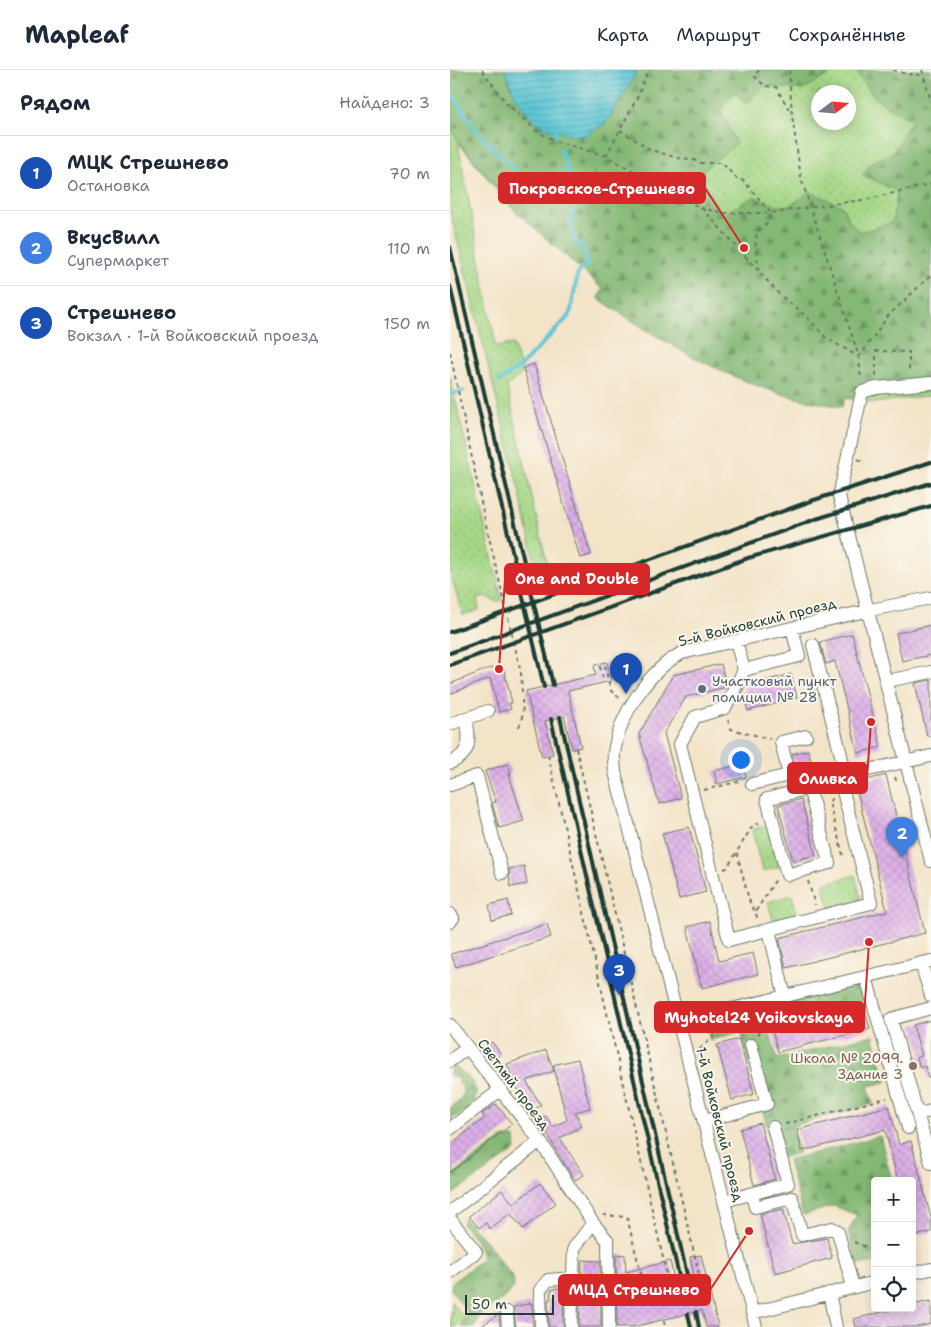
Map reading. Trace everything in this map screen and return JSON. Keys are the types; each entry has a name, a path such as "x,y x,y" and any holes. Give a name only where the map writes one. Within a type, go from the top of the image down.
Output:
{"street":[{"path":"930,854 870,610 839,496 862,392 876,388 931,383"},
{"name":"5-й Войковский проезд","path":"614,753 634,701 661,667 682,653 931,598"},
{"path":"744,670 799,656 792,628"},
{"path":"736,641 744,670 725,708 694,717 680,744 729,940 871,903 843,791 846,775 813,645"},
{"path":"886,681 931,672"},
{"path":"450,724 488,711"},
{"path":"450,762 462,756 468,747 470,736 466,718"},
{"path":"789,775 781,742 806,736"},
{"name":"1-й Войковский проезд","path":"614,753 615,772 756,1327"},
{"path":"752,784 789,775 808,784 829,863 787,875 767,799 808,784 818,776 846,775 906,760 931,756"},
{"path":"450,785 477,776 502,873"},
{"path":"450,914 453,918 450,922"},
{"path":"765,930 785,996"},
{"path":"678,1022 926,962 931,996"},
{"path":"866,977 908,1128"},
{"path":"931,1008 891,1019 931,1163"},
{"name":"Светлый проезд","path":"450,1025 540,1141 450,1212"},
{"path":"704,1121 767,1104 752,1045"},
{"path":"450,1061 467,1048"},
{"path":"450,1129 500,1090"},
{"path":"918,1114 931,1111"},
{"path":"724,1201 788,1184 773,1127"},
{"path":"540,1141 593,1223 608,1242 608,1327"},
{"path":"752,1194 755,1207 792,1198 802,1235 832,1228 838,1232 853,1288"},
{"path":"450,1219 476,1252 450,1272"},
{"path":"571,1327 574,1248 593,1223"},
{"path":"916,1273 931,1269"},
{"path":"541,1327 540,1290 548,1280 573,1278"},
{"path":"752,1312 871,1283"},
{"path":"828,1294 836,1327"},
{"path":"507,1312 508,1327"}],"path":[{"path":"482,70 506,104 538,132 556,141 606,156 701,208 724,213 771,213 869,199 931,184"},
{"path":"606,156 637,98 648,70"},
{"path":"759,70 754,76 765,86 776,86 792,115"},
{"path":"789,70 792,115 802,178 859,357 862,392"},
{"path":"893,70 907,74 924,74"},
{"path":"922,70 931,102"},
{"path":"620,130 651,150 678,158 692,158 699,163 722,163 737,179 744,181 771,213"},
{"path":"701,208 780,295 807,317 826,338 859,357"},
{"path":"759,272 755,243 757,232 760,226 768,223 771,213"},
{"path":"859,357 888,316 931,275"},
{"path":"876,388 876,351 909,352"},
{"path":"450,352 484,516 521,673 522,692"},
{"path":"603,678 600,667 605,666 611,691 621,699"},
{"path":"519,726 523,714 522,700"},
{"path":"725,708 730,729 781,742"},
{"path":"576,748 702,1287"},
{"path":"548,755 671,1293"},
{"path":"896,777 897,783"},
{"path":"708,789 743,781 752,784"},
{"path":"712,872 727,868 753,825 773,820"},
{"path":"828,859 858,851"},
{"path":"736,852 749,900 765,930"},
{"path":"805,870 818,917"},
{"path":"756,911 776,878 787,875"},
{"path":"752,1045 758,1034 762,1009"},
{"path":"700,1048 729,1022"},
{"path":"773,1127 899,1094"},
{"path":"587,1211 596,1215 627,1217 647,1299"},
{"path":"840,1238 871,1250"},
{"path":"664,1322 665,1327"}],"green space":[{"path":"450,70 931,70 931,395 874,403 844,398 603,289 511,207 458,142 496,347 513,344 523,373 507,386 550,577 540,587 520,494 450,211"},
{"path":"450,70 505,70 510,86 541,125 582,137 635,76 635,70 836,70 803,90 765,86 745,104 736,92 725,103 721,111 736,144 703,170 704,183 722,215 754,197 777,206 783,206 795,203 809,191 843,207 848,220 858,231 866,231 893,222 897,191 863,175 871,163 893,152 912,121 875,98 856,70 931,70 931,392 845,398 842,407 782,394 733,376 686,353 598,298 603,289 511,207 458,141 450,128"},
{"path":"450,376 502,600 497,602 487,597 477,599 479,610 463,615 450,573"},
{"path":"768,825 779,867 762,871 752,830"},
{"path":"855,875 861,900 830,908 823,884"},
{"path":"792,895 797,914 773,920 768,902"},
{"path":"863,984 867,1000 768,1026 777,1059 873,1035 886,1082 868,1086 873,1104 792,1126 799,1153 776,1159 741,1032 710,1040 707,1023"},
{"path":"450,1066 454,1066 472,1081 477,1092 470,1108 450,1120 450,1108 459,1100 463,1090 456,1077 450,1076"},
{"path":"880,1136 891,1177 871,1177 871,1263 858,1265 848,1232 857,1215 834,1206 803,1215 788,1160"},
{"path":"504,1137 515,1138 516,1150 450,1196 450,1176"},
{"path":"464,1218 489,1245 514,1280 510,1292 483,1311 478,1317 475,1327 461,1327 468,1313 451,1289 452,1283 481,1260 478,1245 462,1223"},
{"path":"452,1302 465,1319 455,1327 450,1327"}],"water":[{"path":"505,70 635,70 635,76 605,124 582,137 550,129 534,120 518,100"}],"building":[{"path":"534,364 591,555 580,558 523,368"},
{"path":"931,625 931,655 902,661 896,633"},
{"path":"852,634 881,747 858,753 835,661 826,664 820,642"},
{"path":"607,662 611,681 568,691 581,747 572,749 564,716 545,721 553,754 542,757 526,691 596,675 594,665"},
{"path":"721,664 726,687 686,697 664,733 681,798 659,804 639,734 673,675"},
{"path":"503,666 512,703 509,703 511,709 499,712 490,678 450,694 450,684 487,669"},
{"path":"791,674 797,698 748,711 742,692 745,686"},
{"path":"931,680 931,736 927,736 915,683"},
{"path":"808,750 811,760 795,765 792,754"},
{"path":"508,764 511,774 509,775 524,821 499,828 492,803 496,802 485,771"},
{"path":"742,764 746,777 717,784 714,771"},
{"path":"886,775 925,933 786,968 779,938 887,911 855,783"},
{"path":"801,799 816,855 793,861 778,805"},
{"path":"689,827 706,892 679,899 662,833"},
{"path":"524,866 527,884 510,887 509,869"},
{"path":"508,900 511,915 492,920 489,905"},
{"path":"710,921 719,961 753,953 758,974 702,988 687,927"},
{"path":"547,924 551,937 456,967 451,954"},
{"path":"864,1007 870,1029 778,1052 772,1030"},
{"path":"931,1020 931,1078 928,1078 925,1066 920,1068 917,1057 922,1056 913,1025"},
{"path":"739,1039 754,1094 732,1100 717,1045"},
{"path":"492,1042 501,1054 492,1061 483,1049"},
{"path":"546,1050 554,1071 526,1081 541,1105 532,1111 515,1085 507,1064"},
{"path":"578,1059 590,1108 575,1112 582,1126 560,1138 584,1175 575,1180 555,1149 540,1119 546,1116 553,1127 567,1120 553,1065"},
{"path":"496,1104 512,1124 450,1173 450,1145 485,1118 482,1114"},
{"path":"889,1106 899,1145 911,1141 931,1218 931,1232 916,1236 916,1177 897,1177 885,1130 802,1151 797,1130"},
{"path":"760,1123 775,1179 754,1185 740,1129"},
{"path":"540,1183 556,1203 523,1229 510,1213 490,1229 486,1223 479,1228 469,1216 502,1190 513,1204"},
{"path":"783,1209 792,1244 827,1238 832,1258 775,1273 760,1214"},
{"path":"616,1254 625,1255 626,1272 670,1261 677,1291 696,1286 690,1257 701,1255 718,1327 706,1327 702,1310 633,1327 617,1327"},
{"path":"582,1260 600,1261 601,1327 579,1327"},
{"path":"564,1287 563,1327 549,1327 548,1300 550,1300 551,1290"},
{"path":"931,1301 931,1324 917,1327 856,1327 854,1319 882,1312 916,1312 916,1304"},
{"path":"532,1303 533,1327 516,1327 513,1307"},
{"path":"499,1314 500,1327 480,1327"}],"waterway":[{"path":"450,91 474,128 543,200"},
{"path":"555,125 556,135"},
{"path":"499,381 520,367 570,315 578,272 587,264 583,247 577,245 573,234 572,219 577,203 561,150"},
{"path":"451,394 463,391"}],"railway":[{"path":"450,247 553,685"},
{"path":"450,286 544,687"},
{"path":"450,632 811,501 931,462"},
{"path":"450,653 816,519 931,483"},
{"path":"450,665 748,558 931,506"},
{"path":"560,717 690,1288"},
{"path":"551,719 682,1289"},
{"path":"696,1312 699,1327"},
{"path":"688,1314 691,1327"}],"place":[{"name":"Покровское-Стрешнево","path":"744,248"},
{"name":"One and Double","path":"499,669"},
{"name":"Участковый пункт полиции № 28","path":"702,689"},
{"name":"МЦК Стрешнево","path":"626,694"},
{"name":"Оливка","path":"871,722"},
{"name":"ВкусВилл","path":"902,858"},
{"name":"Myhotel24 Voikovskaya","path":"869,942"},
{"name":"Стрешнево","path":"619,995"},
{"name":"Школа № 2099. Здание 3","path":"913,1066"},
{"name":"МЦД Стрешнево","path":"749,1231"}]}
